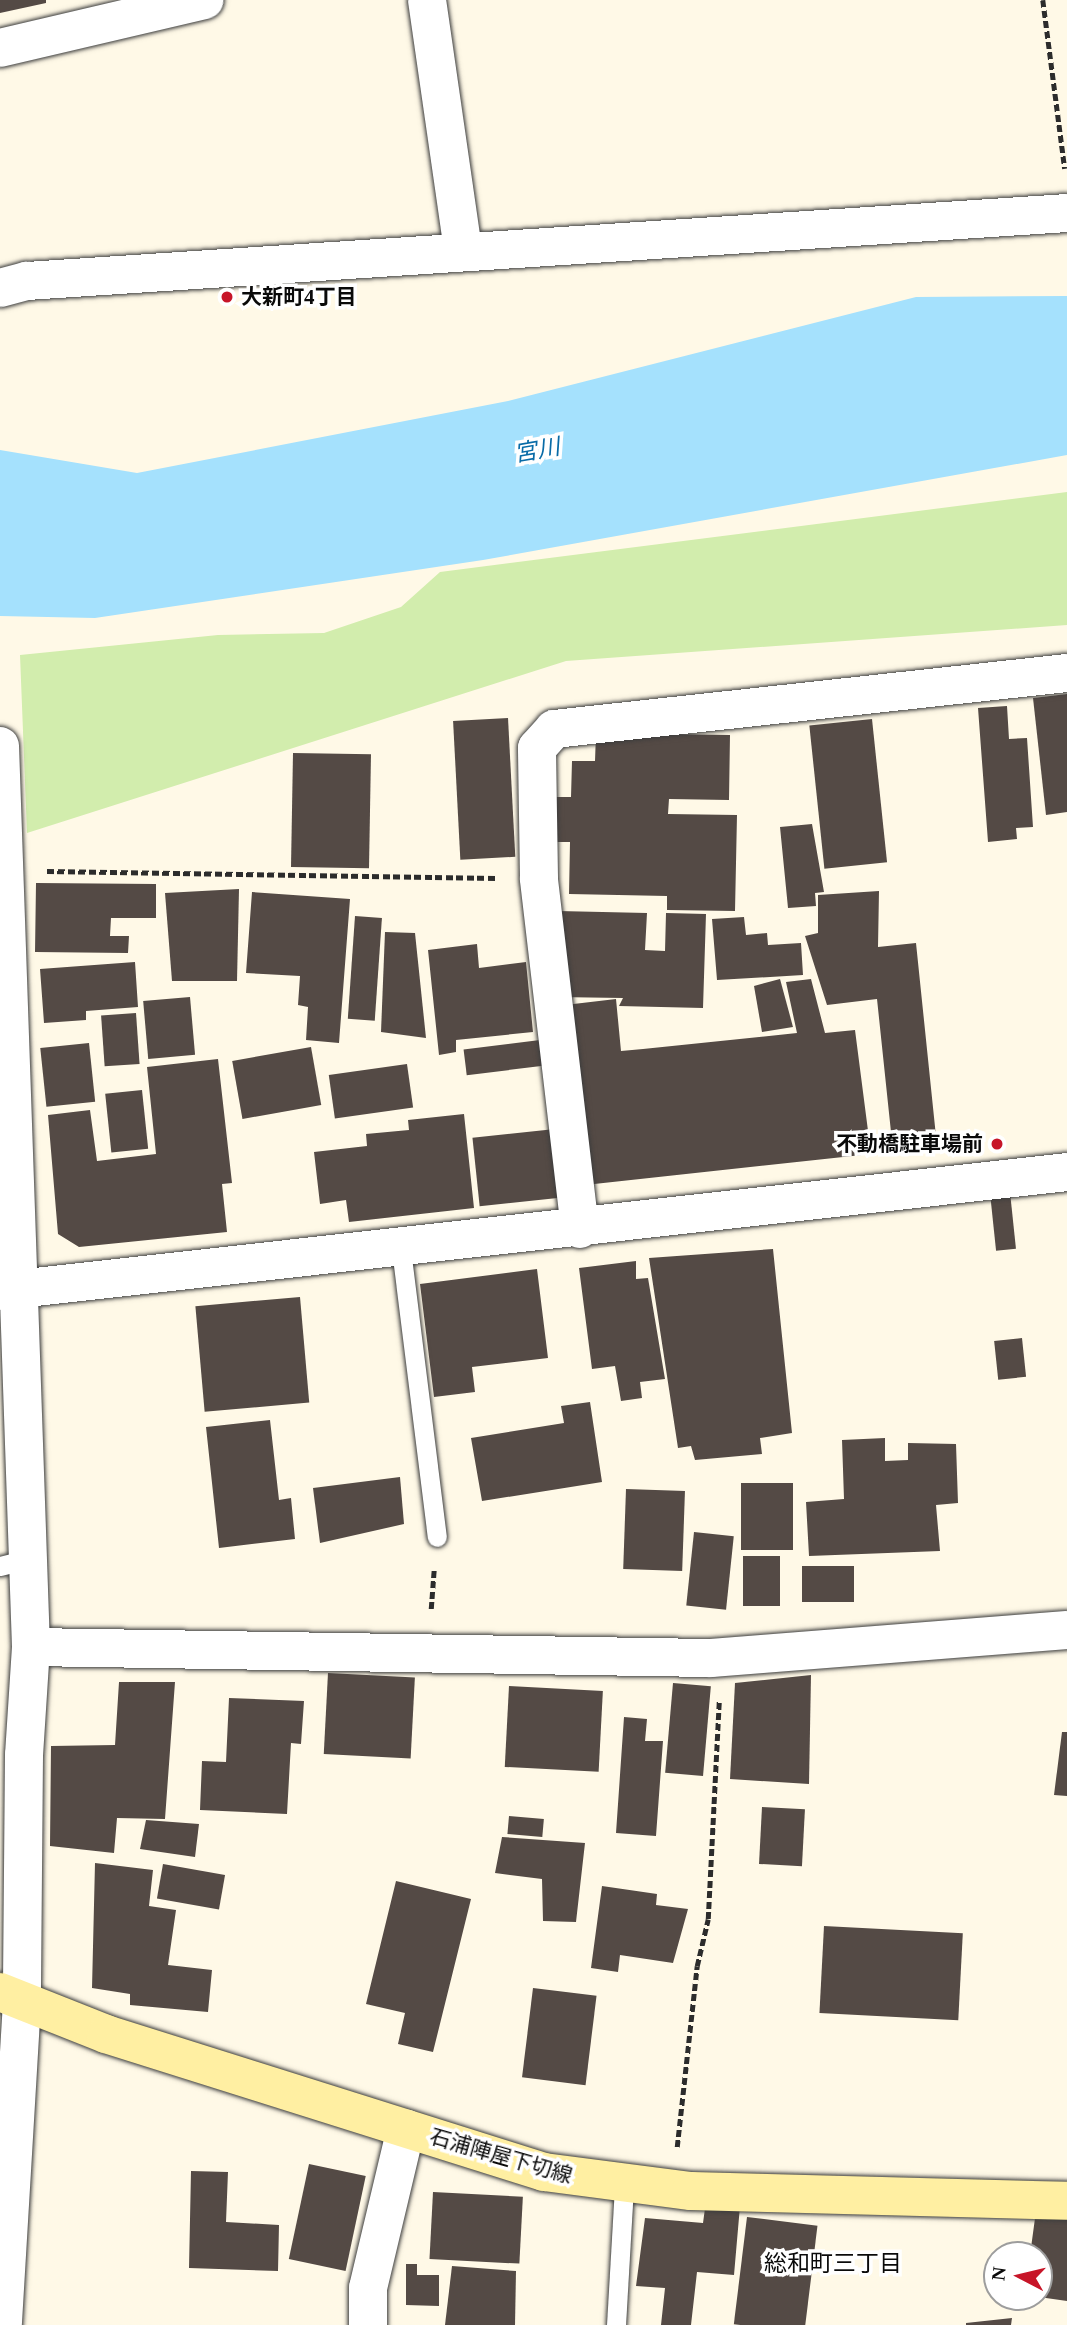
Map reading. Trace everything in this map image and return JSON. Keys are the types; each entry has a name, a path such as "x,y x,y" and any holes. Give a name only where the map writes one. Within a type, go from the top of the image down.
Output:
{"main road":[{"name":"石浦陣屋下切線","path":"11,1997 106,2034 544,2172 673,2190 1067,2201"}],"street":[{"path":"0,48 204,0"},
{"path":"426,0 463,251"},
{"path":"0,288 27,281 1067,213"},
{"path":"580,1229 539,878 537,748 554,730 1067,673"},
{"path":"0,746 14,1563 31,1647 11,1997 3,2325"},
{"path":"10,1291 580,1229 1067,1172"},
{"path":"31,1647 427,1656 722,1657 1067,1630"},
{"path":"368,2325 368,2288 406,2128"}],"lane":[{"path":"401,1249 437,1537"},
{"path":"617,2325 624,2185"}],"path":[{"path":"1043,0 1067,184"},
{"path":"4,876 539,878"},
{"path":"427,1656 437,1537"},
{"path":"673,2190 697,1966 708,1919 722,1657"}],"green space":[{"path":"1067,492 1067,625 566,661 27,833 20,655 218,635 324,633 401,607 440,572"}],"water":[{"name":"宮川","path":"1067,296 1067,455 483,560 95,618 0,616 0,450 137,473 508,401 916,297"}],"building":[{"path":"0,0 46,0 46,3 0,13"},
{"path":"1067,694 1067,812 1046,815 1033,698"},
{"path":"1007,706 1009,739 1027,738 1033,827 1016,828 1017,839 988,842 978,708"},
{"path":"508,718 515,857 460,860 453,721"},
{"path":"872,719 887,862 824,869 809,726"},
{"path":"596,733 730,735 729,800 669,799 668,814 737,815 735,911 667,910 667,896 569,894 570,842 555,842 556,797 571,797 572,761 595,761"},
{"path":"293,753 371,754 369,868 291,867"},
{"path":"812,824 824,892 815,893 816,906 788,908 780,827"},
{"path":"36,883 156,884 156,918 111,918 110,936 129,936 128,953 35,952"},
{"path":"239,889 237,981 172,981 165,893"},
{"path":"879,891 878,947 916,943 937,1146 893,1151 877,999 827,1005 805,936 818,933 818,895"},
{"path":"252,892 350,899 339,1043 306,1040 308,1007 298,1005 300,976 246,973"},
{"path":"558,911 647,913 645,950 665,951 666,913 706,914 703,1008 619,1006 623,998 556,997"},
{"path":"355,916 382,918 375,1021 348,1019"},
{"path":"744,917 746,935 767,933 768,945 801,943 803,975 717,980 712,919"},
{"path":"385,932 415,933 426,1038 381,1032"},
{"path":"477,944 479,968 526,962 533,1032 456,1040 456,1052 439,1055 428,950"},
{"path":"135,962 138,1007 86,1011 86,1020 44,1023 40,969"},
{"path":"780,979 793,1027 762,1032 754,986"},
{"path":"811,979 825,1033 855,1030 871,1154 585,1185 565,1005 616,999 621,1051 797,1033 786,982"},
{"path":"190,997 195,1055 148,1059 143,1001"},
{"path":"136,1013 140,1064 105,1066 101,1015"},
{"path":"540,1040 543,1066 467,1075 464,1049"},
{"path":"89,1043 95,1102 46,1107 40,1048"},
{"path":"311,1047 321,1105 242,1119 232,1061"},
{"path":"218,1059 232,1183 222,1184 227,1232 79,1247 58,1234 48,1115 90,1110 97,1161 156,1154 147,1067"},
{"path":"407,1064 413,1108 335,1119 329,1075"},
{"path":"142,1090 148,1149 111,1153 105,1094"},
{"path":"464,1114 474,1208 349,1222 346,1200 320,1204 314,1152 367,1146 366,1134 409,1130 408,1120"},
{"path":"555,1129 562,1198 480,1206 472,1138"},
{"path":"1010,1192 1016,1249 996,1251 990,1194"},
{"path":"773,1249 792,1433 760,1438 762,1454 695,1460 691,1446 678,1448 649,1258"},
{"path":"636,1261 636,1279 648,1278 665,1379 640,1382 642,1398 621,1401 615,1366 592,1369 579,1268"},
{"path":"537,1269 548,1358 472,1367 475,1392 434,1397 420,1284"},
{"path":"300,1297 309,1403 205,1412 195,1306"},
{"path":"1022,1338 1026,1377 998,1380 994,1341"},
{"path":"590,1402 602,1482 482,1501 471,1438 564,1423 561,1406"},
{"path":"270,1420 279,1500 291,1498 295,1539 219,1548 206,1427"},
{"path":"885,1438 885,1461 908,1460 908,1443 956,1444 958,1503 936,1505 940,1551 809,1556 806,1502 844,1499 842,1440"},
{"path":"400,1477 404,1524 320,1543 313,1488"},
{"path":"741,1483 793,1483 793,1550 741,1550"},
{"path":"626,1489 685,1491 682,1571 623,1569"},
{"path":"694,1532 734,1536 726,1610 686,1606"},
{"path":"743,1556 780,1556 780,1606 743,1606"},
{"path":"802,1566 854,1566 854,1602 802,1602"},
{"path":"328,1673 415,1678 411,1758 324,1754"},
{"path":"811,1675 809,1784 730,1779 735,1683"},
{"path":"119,1682 175,1682 165,1819 117,1818 114,1853 50,1846 51,1746 115,1745"},
{"path":"673,1683 711,1686 703,1776 665,1773"},
{"path":"509,1686 603,1691 599,1772 505,1767"},
{"path":"229,1698 304,1701 301,1744 291,1743 287,1814 200,1810 202,1761 226,1762"},
{"path":"624,1717 647,1719 645,1741 663,1741 656,1836 616,1833"},
{"path":"1062,1732 1067,1732 1067,1796 1054,1795"},
{"path":"762,1807 805,1809 802,1866 759,1864"},
{"path":"509,1816 544,1819 542,1837 507,1834"},
{"path":"146,1820 199,1824 195,1857 140,1849"},
{"path":"502,1837 585,1843 576,1922 543,1921 542,1879 495,1873"},
{"path":"95,1863 153,1870 149,1906 176,1910 168,1965 212,1970 208,2012 130,2005 130,1994 92,1988"},
{"path":"163,1864 225,1875 219,1909 157,1898"},
{"path":"396,1881 471,1899 433,2052 398,2044 405,2013 366,2004"},
{"path":"602,1886 657,1894 656,1905 688,1909 673,1963 620,1955 618,1972 591,1968"},
{"path":"824,1926 963,1933 958,2020 819,2013"},
{"path":"533,1988 597,1996 586,2085 522,2077"},
{"path":"309,2164 366,2176 346,2271 289,2259"},
{"path":"191,2171 228,2172 226,2222 279,2225 278,2271 189,2268"},
{"path":"433,2192 523,2197 519,2264 429,2259"},
{"path":"706,2201 740,2206 734,2275 697,2272 691,2325 661,2325 665,2288 636,2286 645,2218 703,2223"},
{"path":"1036,2211 1067,2214 1067,2301 1053,2299 1053,2241 1032,2241"},
{"path":"747,2217 817,2226 805,2325 734,2324"},
{"path":"406,2264 417,2264 417,2275 439,2275 439,2306 406,2305"},
{"path":"452,2266 516,2271 515,2325 445,2325"},
{"path":"1012,2318 1011,2325 966,2325 966,2323"}],"place":[{"name":"大新町4丁目","path":"227,297"},
{"name":"不動橋駐車場前","path":"997,1144"}],"district":[{"name":"総和町三丁目","path":"833,2264"}]}
